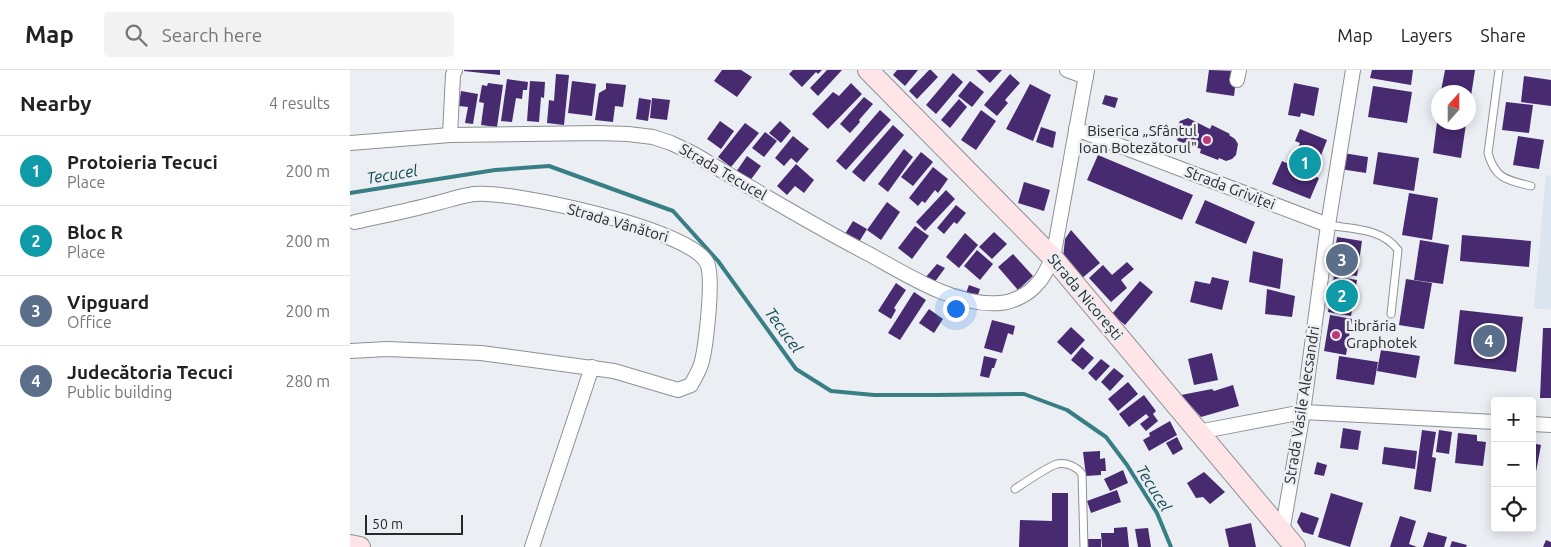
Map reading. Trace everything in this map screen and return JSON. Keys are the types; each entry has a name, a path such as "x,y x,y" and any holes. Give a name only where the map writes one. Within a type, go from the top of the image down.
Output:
{"main road":[{"name":"Strada Nicorești","path":"868,70 1053,258 1288,539 1308,547"},
{"path":"350,545 360,547"}],"street":[{"path":"450,135 453,75 455,70"},
{"path":"1053,258 1086,73 1067,70"},
{"name":"Strada Vasile Alecsandri","path":"1288,539 1328,226 1353,70"},
{"name":"Strada Griviței","path":"1076,129 1328,226"},
{"name":"Strada Tecucel","path":"350,142 450,135 628,134 653,137 692,153 821,229 930,287 956,297 977,302 1001,303 1017,298 1037,285 1053,258"},
{"name":"Strada Vânători","path":"350,351 387,349 481,353 614,371 678,390 691,385 702,362 710,282 707,263 694,249 674,238 618,220 542,201 506,195 474,194 355,222"},
{"path":"532,547 592,367"},
{"path":"1198,432 1303,412 1491,422"},
{"path":"1536,424 1551,425"}],"lane":[{"path":"1499,70 1488,153 1491,165 1495,171 1509,180 1531,186"},
{"path":"1328,226 1372,232 1384,236 1393,243 1398,250 1391,314"},
{"path":"1015,488 1057,464 1078,468 1082,474 1084,547"}],"shaded area":[{"path":"1546,175 1551,176 1551,310 1534,308"}],"building":[{"path":"500,70 500,75 464,71"},
{"path":"722,70 741,70 752,77 737,97 714,81"},
{"path":"793,70 822,70 818,74 816,72 802,87 789,74"},
{"path":"827,70 842,70 818,96 810,88"},
{"path":"897,70 918,70 905,86 893,75"},
{"path":"929,70 938,77 917,99 909,91"},
{"path":"976,70 1002,70 990,83"},
{"path":"1209,70 1237,71 1234,96 1206,92"},
{"path":"1372,70 1413,70 1411,85 1370,78"},
{"path":"1445,70 1475,70 1473,85 1442,85"},
{"path":"953,73 963,82 936,114 926,105"},
{"path":"556,74 569,75 564,125 547,123 549,100 554,101"},
{"path":"1010,74 1020,83 1005,100 1008,103 997,116 984,105"},
{"path":"1524,76 1551,80 1551,106 1521,102"},
{"path":"507,79 528,82 527,90 523,90 522,99 516,98 512,122 501,121"},
{"path":"530,81 545,82 544,98 541,97 539,122 527,121"},
{"path":"572,81 596,84 592,116 568,113"},
{"path":"970,81 984,92 972,107 958,96"},
{"path":"488,83 503,85 497,127 481,125 484,103 479,102 482,85 487,86"},
{"path":"606,83 626,85 623,107 615,106 613,122 595,120 599,93 606,89"},
{"path":"851,83 862,94 828,129 812,114 833,92 839,96"},
{"path":"1294,83 1319,88 1314,116 1301,113 1300,117 1288,115"},
{"path":"1030,84 1051,95 1033,141 1006,129"},
{"path":"1373,86 1412,92 1407,123 1368,117"},
{"path":"461,91 478,94 473,124 465,123 468,107 459,106"},
{"path":"1105,95 1118,98 1115,108 1102,104"},
{"path":"864,97 873,104 850,133 840,124"},
{"path":"639,98 651,100 648,121 636,119"},
{"path":"652,98 670,100 667,120 650,118"},
{"path":"959,99 967,107 950,128 941,120"},
{"path":"1506,102 1533,105 1529,133 1502,130"},
{"path":"880,110 891,120 846,170 836,161"},
{"path":"981,110 996,121 976,150 961,140"},
{"name":"Biserica „Sfântul Ioan Botezătorul\"","path":"1188,118 1210,129 1212,125 1230,134 1238,144 1236,155 1226,161 1219,158 1218,160 1200,153 1201,149 1178,141 1174,133 1180,121"},
{"path":"720,121 734,131 721,149 707,139"},
{"path":"780,121 791,131 781,143 769,133"},
{"path":"745,123 759,133 731,167 718,157"},
{"path":"893,125 904,135 864,182 852,172"},
{"path":"1041,127 1056,132 1053,148 1036,142"},
{"path":"1300,129 1327,140 1313,176 1319,178 1310,199 1272,184 1282,161 1291,165 1300,143 1295,141"},
{"path":"1436,130 1465,130 1461,158 1433,153"},
{"path":"765,132 777,141 764,157 752,148"},
{"path":"793,136 809,149 797,163 791,158 784,166 775,158"},
{"path":"1518,136 1544,140 1539,169 1513,165"},
{"path":"904,149 913,157 888,192 878,184"},
{"path":"921,152 933,162 913,186 901,177"},
{"path":"1378,152 1419,158 1414,191 1373,184"},
{"path":"1343,153 1368,157 1366,173 1340,169"},
{"path":"1098,155 1193,195 1182,220 1087,180"},
{"path":"747,156 761,166 749,182 736,172"},
{"path":"796,164 814,180 804,193 795,186 787,195 777,186"},
{"path":"933,167 948,179 938,193 935,190 925,203 922,201 918,206 909,198"},
{"path":"1024,182 1050,190 1044,211 1018,203"},
{"path":"946,190 955,199 925,231 916,222"},
{"path":"1409,193 1438,198 1432,240 1402,235"},
{"path":"1205,200 1255,222 1246,244 1195,223"},
{"path":"887,202 900,212 881,240 867,230"},
{"path":"956,205 966,213 957,224 954,222 944,234 937,228"},
{"path":"853,221 867,229 859,242 845,234"},
{"path":"915,226 929,236 912,259 898,248"},
{"path":"1071,230 1100,263 1081,279 1063,258 1065,239"},
{"path":"994,232 1007,244 992,259 979,247"},
{"path":"965,233 978,245 959,268 946,257"},
{"path":"1462,235 1531,241 1529,267 1460,261"},
{"path":"1337,237 1362,241 1357,276 1332,273"},
{"path":"1420,240 1449,245 1443,284 1414,280"},
{"path":"977,250 993,264 980,280 964,266"},
{"path":"1253,251 1283,259 1280,289 1249,282"},
{"path":"1013,254 1033,276 1018,290 998,267"},
{"path":"1127,262 1134,269 1121,280 1127,288 1111,302 1089,278 1103,265 1112,275"},
{"path":"937,264 945,268 934,283 925,278"},
{"path":"1334,276 1357,280 1351,316 1328,312"},
{"path":"1212,277 1229,281 1222,310 1190,302 1195,281 1210,284"},
{"path":"1406,279 1432,283 1424,329 1399,325"},
{"path":"1140,281 1153,292 1125,325 1112,314"},
{"path":"896,283 906,290 894,308 896,310 891,319 878,311"},
{"path":"969,285 980,289 977,298 966,293"},
{"path":"1267,289 1295,296 1292,317 1265,314"},
{"path":"914,292 926,300 900,340 888,333"},
{"path":"929,309 943,319 934,333 919,323"},
{"path":"1460,310 1523,317 1516,372 1454,364"},
{"path":"1330,315 1352,319 1346,355 1324,351"},
{"path":"992,320 1015,326 1013,335 1008,333 1002,353 984,348"},
{"path":"1071,327 1085,340 1071,355 1057,342"},
{"path":"1543,328 1551,328 1551,398 1540,398"},
{"path":"1082,347 1094,358 1083,370 1071,360"},
{"path":"1381,350 1420,356 1416,378 1377,371"},
{"path":"1212,353 1218,380 1194,385 1188,359"},
{"path":"984,356 997,359 989,378 980,376"},
{"path":"1339,356 1378,362 1374,385 1336,379"},
{"path":"1101,359 1110,366 1096,381 1088,373"},
{"path":"1114,368 1124,376 1110,391 1101,382"},
{"path":"1128,382 1138,394 1118,411 1108,399"},
{"path":"1233,385 1239,406 1201,417 1181,395 1212,389 1214,391"},
{"path":"1144,395 1156,411 1153,414 1158,421 1146,431 1140,424 1149,417 1146,414 1129,427 1119,414"},
{"path":"1170,421 1177,435 1149,451 1143,440 1150,436 1149,433"},
{"path":"1343,428 1361,431 1358,450 1340,448"},
{"path":"1422,430 1436,432 1432,457 1436,458 1431,492 1414,489"},
{"path":"1439,430 1452,432 1449,454 1436,452"},
{"path":"1458,433 1477,435 1477,441 1486,442 1483,466 1455,463"},
{"path":"1177,437 1183,449 1173,455 1166,443"},
{"path":"1536,444 1541,445 1536,472"},
{"path":"1384,447 1417,451 1415,469 1382,464"},
{"path":"1100,451 1100,459 1105,458 1106,471 1101,471 1101,475 1086,476 1083,452"},
{"path":"1317,462 1327,465 1324,476 1314,474"},
{"path":"1123,470 1128,483 1110,491 1104,479"},
{"path":"1204,472 1225,492 1210,504 1203,497 1196,498 1187,483"},
{"path":"1117,490 1121,502 1091,513 1087,501"},
{"path":"1052,493 1068,493 1068,547 1019,547 1020,520 1052,521"},
{"path":"1331,493 1363,503 1350,547 1318,537"},
{"path":"1301,512 1319,518 1313,535 1303,532 1297,522"},
{"path":"1400,516 1416,521 1409,544 1417,547 1390,547"},
{"path":"1251,523 1256,547 1229,547 1225,529"},
{"path":"1127,527 1129,547 1102,547 1101,533 1114,533 1114,528"},
{"path":"1148,528 1151,547 1138,547 1135,529"},
{"path":"1428,532 1447,537 1444,547 1423,547"},
{"path":"1088,539 1101,539 1101,547 1088,547"},
{"path":"1546,540 1551,542 1551,547 1543,547"},
{"path":"1452,541 1467,545 1466,547 1450,547"}],"waterway":[{"name":"Tecucel","path":"350,193 495,170 549,166 673,211 718,261 796,369 831,391 874,395 1024,394 1067,410 1106,437 1127,465 1157,513 1171,547"}],"place":[{"name":"Biserica „Sfântul Ioan Botezătorul\"","path":"1207,140"},
{"name":"Protoieria Tecuci","path":"1305,163"},
{"name":"Vipguard","path":"1342,260"},
{"name":"Bloc R","path":"1342,296"},
{"name":"Librăria Graphotek","path":"1336,335"},
{"name":"Judecătoria Tecuci","path":"1489,341"}]}
